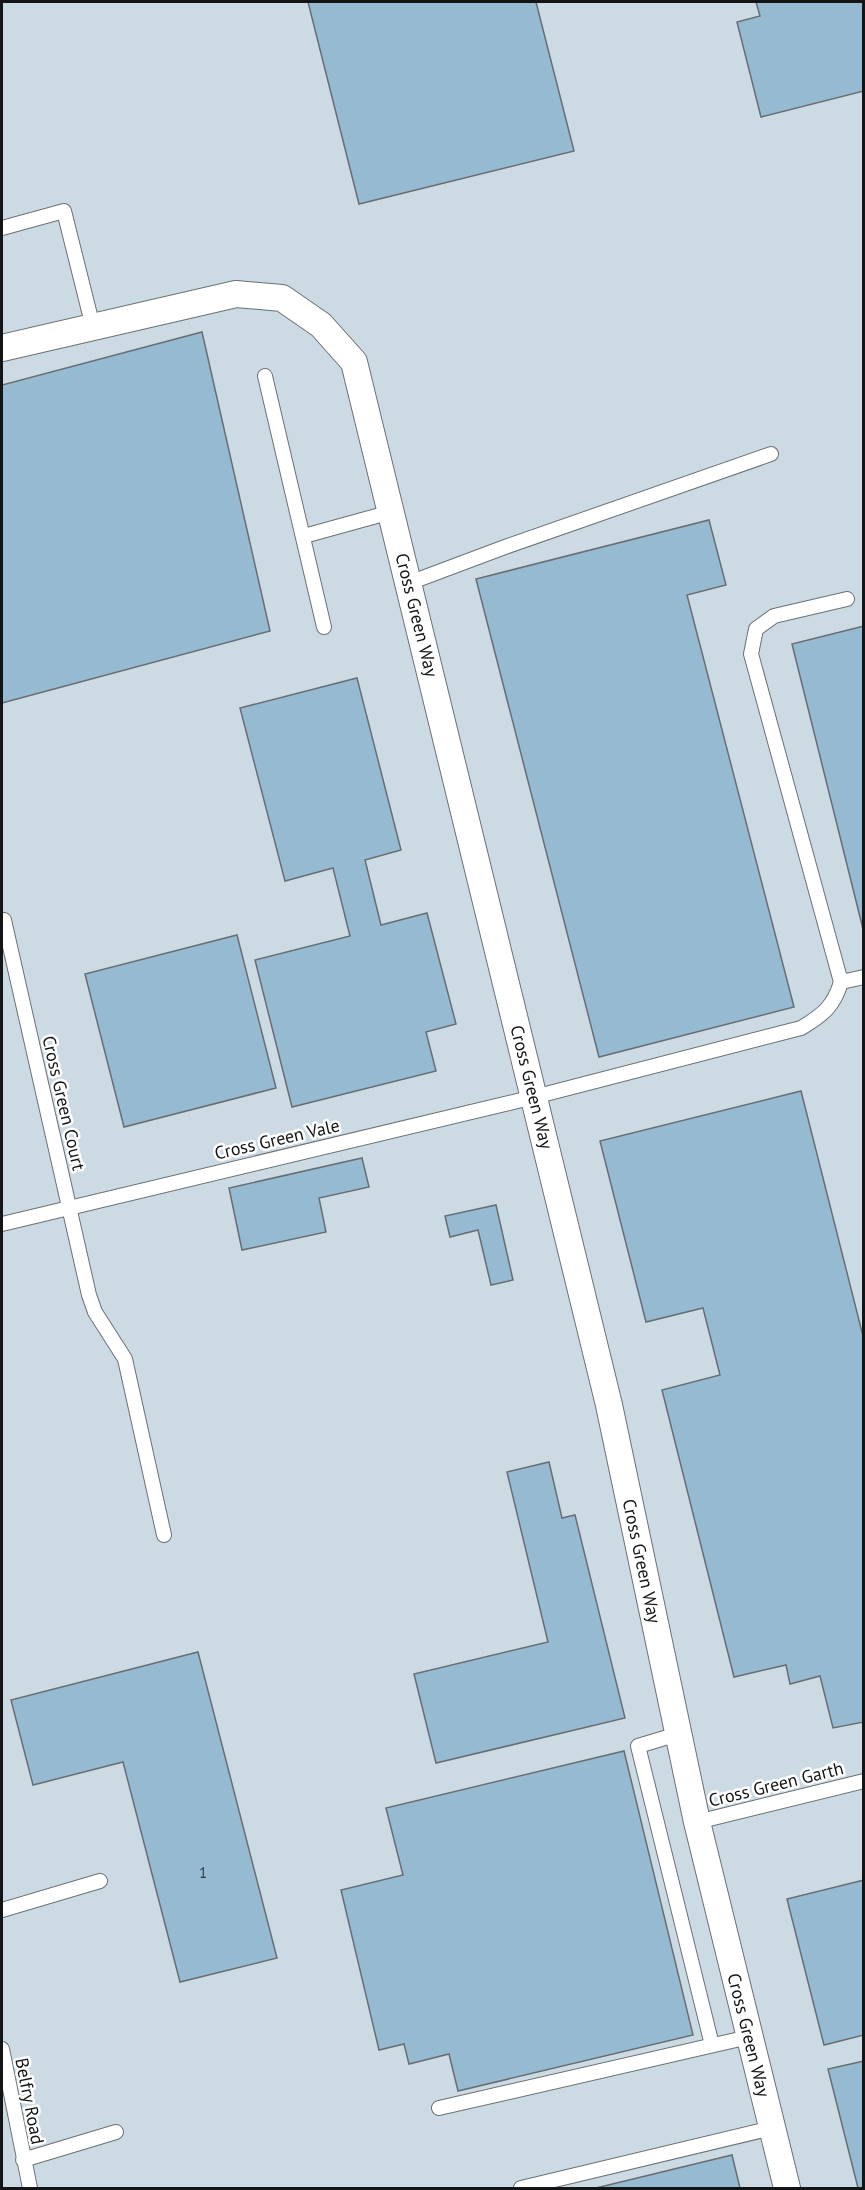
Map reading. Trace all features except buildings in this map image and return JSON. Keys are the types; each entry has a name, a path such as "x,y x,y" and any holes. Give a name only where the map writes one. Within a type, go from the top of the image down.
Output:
{"street":[{"name":"Cross Green Way","path":"2,348 236,294 282,298 321,325 354,362 609,1405 697,1822 787,2188"}],"lane":[{"path":"2,228 64,211 93,327"},
{"path":"265,376 324,627"},
{"path":"409,583 771,454"},
{"path":"304,536 391,512"},
{"path":"848,599 774,616 756,629 751,654 841,982 864,977"},
{"name":"Cross Green Court","path":"4,920 89,1295 95,1312 125,1359 164,1535"},
{"name":"Cross Green Vale","path":"2,1224 28,1215 534,1097 801,1028 825,1014 837,998 841,982"},
{"path":"678,1734 638,1746 712,2045"},
{"name":"Cross Green Garth","path":"697,1822 864,1781"},
{"path":"2,1910 100,1881"},
{"path":"439,2108 749,2037"},
{"name":"Belfry Road","path":"2,2049 30,2188"},
{"path":"521,2188 772,2128"},
{"name":"Belfry Road","path":"23,2160 116,2132"}],"shaded area":[{"path":"2,2 863,2 863,2188 2,2188"}]}
